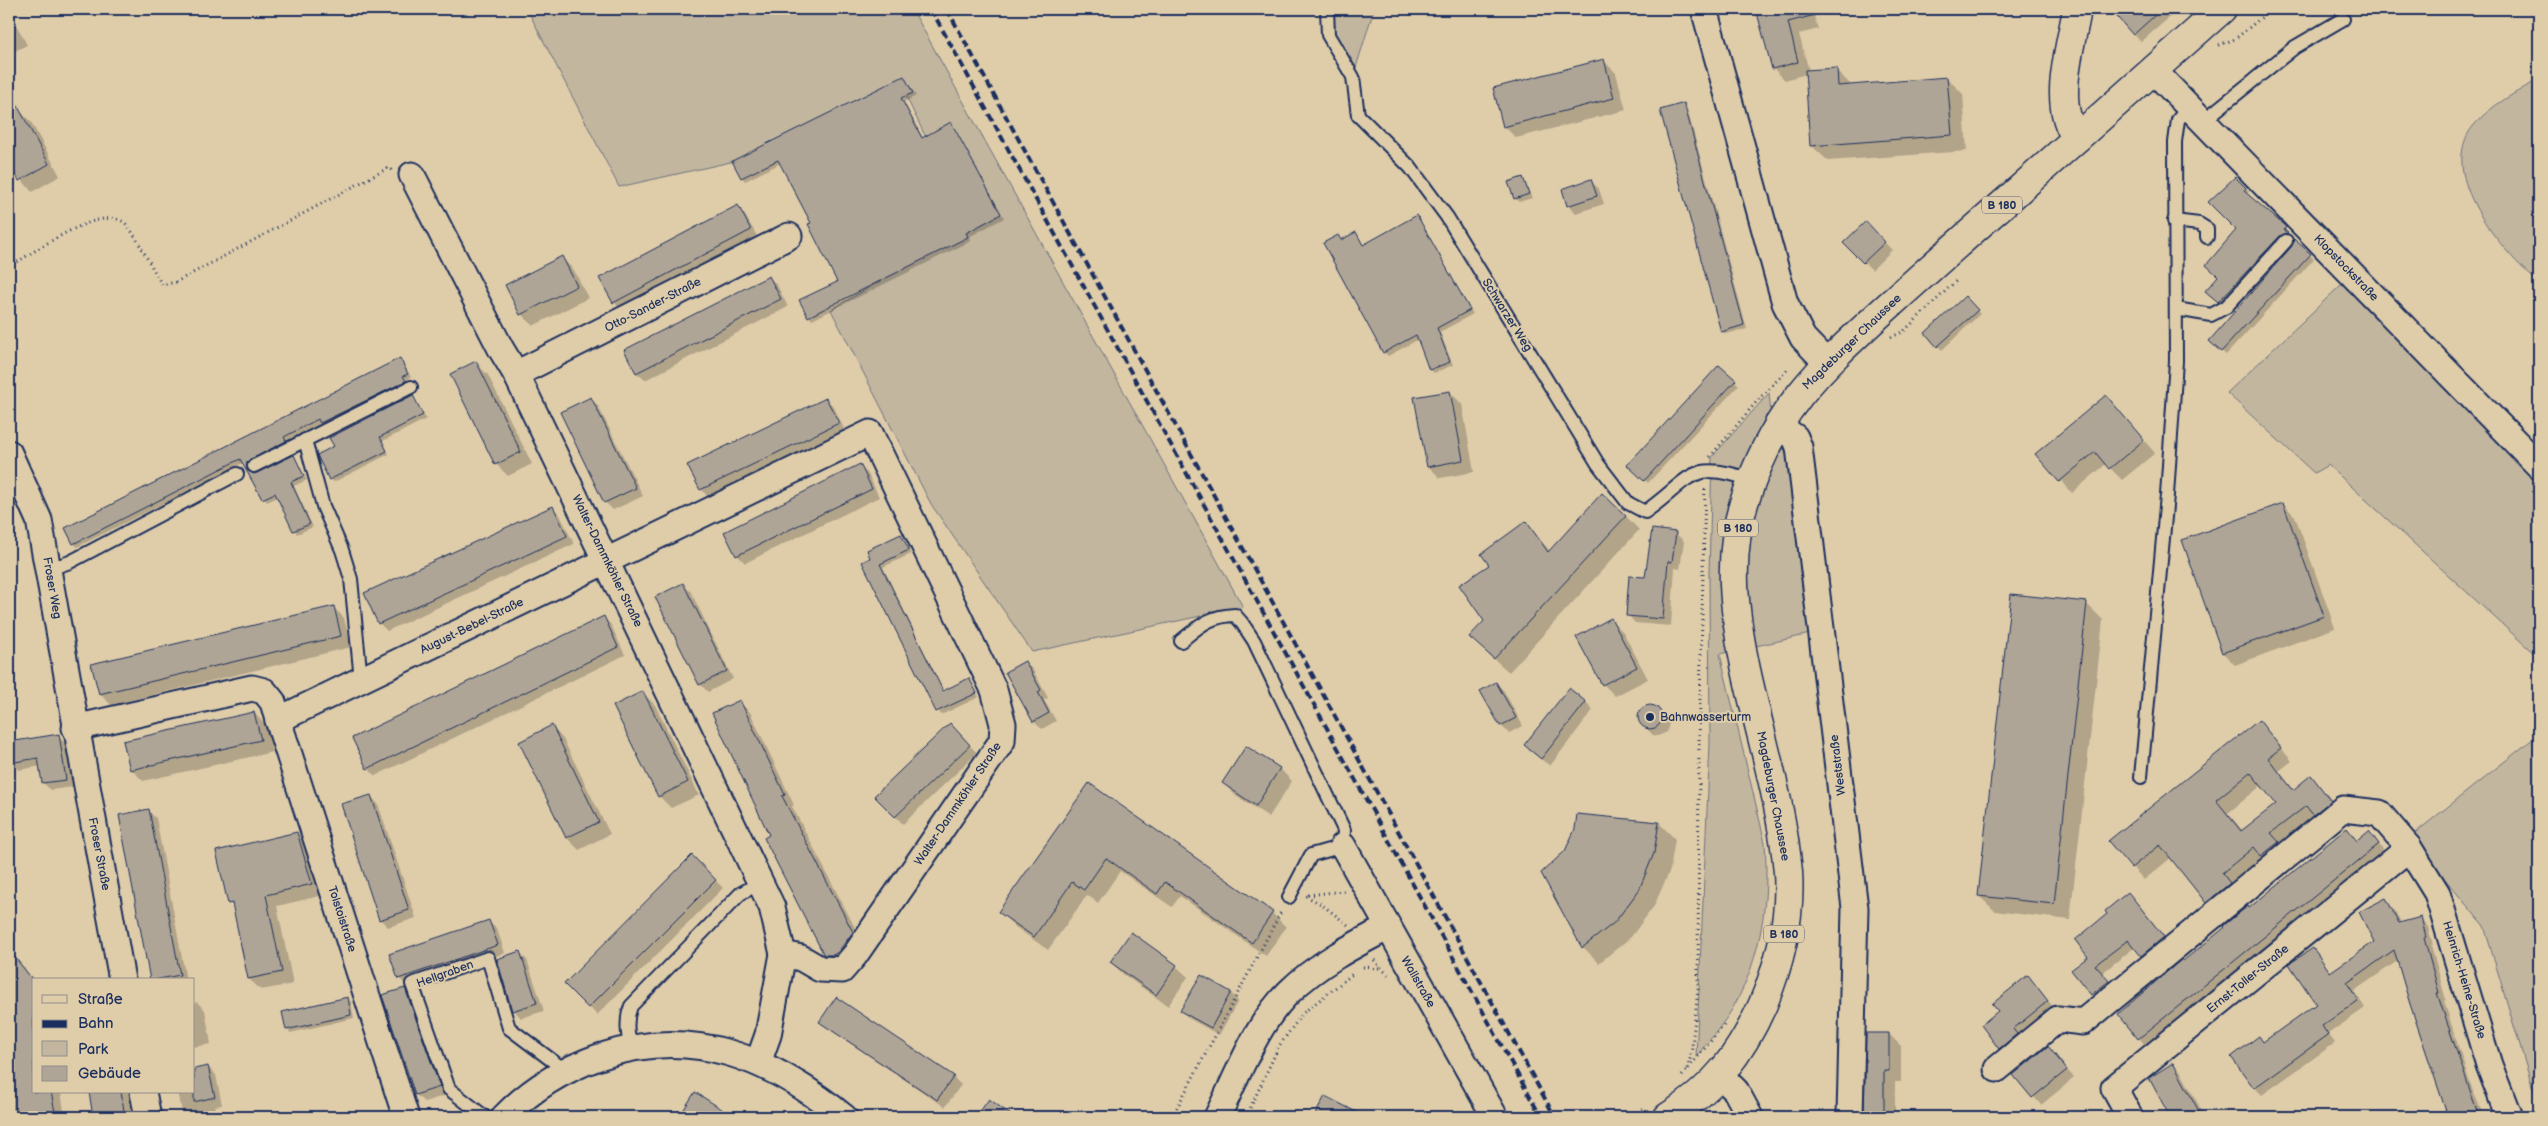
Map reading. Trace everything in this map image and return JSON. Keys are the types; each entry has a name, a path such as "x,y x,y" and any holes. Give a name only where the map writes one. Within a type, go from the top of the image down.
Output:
{"main road":[{"path":"2077,9 2063,95 2066,120 2077,138"},
{"name":"Magdeburger Chaussee","path":"1658,1112 1697,1099 1720,1075 1738,1050 1766,995 1778,965 1787,908 1788,871 1780,821 1740,638 1733,577 1736,541 1742,508 1751,480 1777,425 1801,391 1818,355 1926,271 2222,9"}],"street":[{"path":"1704,9 1776,276 1796,327 1818,355"},
{"name":"Klopstockstraße","path":"2153,70 2539,466"},
{"name":"Walter-Dammköhler Straße","path":"412,175 501,349 516,374 607,560 760,882 774,916 783,954 768,1035 758,1063"},
{"name":"Otto-Sander-Straße","path":"516,374 789,236"},
{"name":"Weststraße","path":"1777,425 1795,437 1799,447 1855,908 1850,1116"},
{"name":"Walter-Dammköhler Straße","path":"783,954 801,958 820,969 842,970 855,955 1002,741 1003,724 994,690 870,433"},
{"name":"August-Bebel-Straße","path":"278,720 870,433"},
{"name":"Froser Weg","path":"9,453 39,520 75,728"},
{"path":"75,728 252,688 264,691 273,702 278,720"},
{"name":"Tolstoistraße","path":"278,720 406,1117"},
{"name":"Froser Straße","path":"75,728 122,978"},
{"name":"Heinrich-Heine-Straße","path":"1997,1069 2058,1019 2083,1022 2344,809 2379,813 2409,848 2438,893 2489,1065 2509,1117"},
{"name":"Wallstraße","path":"1343,846 1387,928 1495,1117"},
{"name":"Ernst-Toller-Straße","path":"2130,1117 2114,1088 2409,848"},
{"path":"1217,1117 1271,1014 1288,993 1307,976 1387,928"},
{"path":"504,1117 532,1091 566,1071 585,1062 630,1048 654,1044 699,1045 737,1055 758,1063 804,1088 844,1117"},
{"path":"1720,1075 1736,1091 1750,1117"},
{"path":"143,1094 148,1117"}],"lane":[{"name":"Schwarzer Weg","path":"1327,9 1328,35 1353,77 1358,115 1410,167 1447,217 1598,464 1628,503 1645,512 1695,472 1708,471 1732,474 1751,480"},
{"path":"2142,777 2167,495 2176,361 2174,221 2175,142 2178,120 2196,114 2295,47 2344,19"},
{"path":"2174,221 2199,224 2207,229 2207,237"},
{"path":"2176,309 2211,315 2226,307 2286,240"},
{"path":"254,466 411,387"},
{"path":"305,440 323,506 342,550 351,579 361,680"},
{"path":"49,569 70,562 237,474"},
{"path":"1181,641 1206,621 1218,616 1235,615 1242,623 1258,650 1344,830 1343,846 1311,855 1290,897"},
{"path":"630,1048 627,1015 631,1006 740,894 760,882"},
{"name":"Hellgraben","path":"485,1117 449,1089 412,984 488,958 510,1028 566,1071"}],"path":[{"path":"9,267 81,225 109,217 125,223 162,285 176,282 388,168 412,175"},
{"path":"1727,1021 1687,1069 1691,1056 1698,989 1703,502 1710,454 1768,389 1818,355"},
{"path":"1172,1117 1290,897 1348,890 1364,884"},
{"path":"1246,1117 1279,1046 1303,1013 1362,967 1379,968"},
{"path":"1629,1117 1658,1112"}],"green space":[{"path":"527,9 912,9 1243,607 1032,652 931,504 831,310 970,228 898,80 735,161 619,187"},
{"path":"1327,9 1374,9 1353,77 1328,35"},
{"path":"2539,79 2539,283 2508,252 2492,232 2467,188 2462,166 2464,144 2474,125 2496,105"},
{"path":"2342,284 2539,485 2539,658 2328,465 2314,473 2227,393"},
{"path":"1769,393 1774,444 1792,454 1810,634 1720,654 1765,843 1766,885 1762,926 1752,966 1727,1018 1696,1057 1710,744 1709,573 1712,457"},
{"path":"2539,734 2539,1100 2532,1086 2484,926 2410,837"}],"building":[{"path":"1756,9 1818,9 1819,14 1788,22 1798,62 1772,69"},
{"path":"2110,9 2162,9 2133,35"},
{"path":"1604,59 1614,98 1503,127 1493,88"},
{"path":"1837,68 1838,86 1947,77 1952,135 1810,146 1805,70"},
{"path":"904,76 913,93 901,98 922,138 951,122 1001,214 966,233 968,237 808,317 799,300 837,282 808,224 811,223 778,160 741,178 732,161"},
{"path":"9,90 49,164 19,181 9,162"},
{"path":"1684,103 1744,325 1721,332 1660,110"},
{"path":"1523,177 1529,194 1514,199 1508,182"},
{"path":"2235,177 2246,188 2244,191 2286,227 2284,230 2288,233 2280,236 2218,302 2205,291 2218,276 2206,265 2236,230 2208,202"},
{"path":"1591,179 1597,196 1567,206 1562,189"},
{"path":"738,205 751,230 613,303 599,278"},
{"path":"1417,215 1470,310 1437,328 1450,362 1429,370 1416,335 1383,353 1323,243 1338,235 1341,240 1356,232 1363,245"},
{"path":"1866,221 1885,242 1863,263 1843,243"},
{"path":"2294,239 2311,254 2221,352 2209,341 2292,246"},
{"path":"562,256 577,286 520,315 505,285"},
{"path":"769,276 781,299 636,373 624,350"},
{"path":"1965,296 1978,310 1937,347 1925,333"},
{"path":"400,358 408,374 403,376 406,381 320,423 318,419 284,437 286,441 247,462 247,470 254,474 294,455 304,476 291,482 310,524 293,531 275,493 262,499 240,459 73,544 65,528"},
{"path":"476,361 521,452 495,465 450,374"},
{"path":"1719,365 1736,380 1644,481 1627,465"},
{"path":"1450,391 1463,460 1427,467 1414,397"},
{"path":"413,395 423,415 380,437 387,451 329,480 317,455 334,446 329,438"},
{"path":"2106,395 2144,440 2109,469 2095,452 2059,482 2035,454"},
{"path":"591,397 636,488 604,503 560,412"},
{"path":"826,398 839,423 700,490 687,465"},
{"path":"860,464 872,489 736,556 724,532"},
{"path":"1602,493 1626,516 1494,659 1469,637 1484,621 1459,585 1489,565 1481,554 1526,521 1548,552"},
{"path":"2283,503 2324,616 2222,653 2182,540"},
{"path":"553,506 567,536 378,624 364,593"},
{"path":"1652,529 1676,532 1672,562 1668,561 1663,619 1626,616 1629,576 1645,577"},
{"path":"901,534 909,550 880,564 943,691 969,678 977,693 936,712 862,562 870,558 867,550"},
{"path":"683,583 727,671 699,685 655,597"},
{"path":"2011,594 2087,602 2054,904 1978,896"},
{"path":"334,606 341,636 99,694 91,664"},
{"path":"604,616 618,647 367,769 352,738"},
{"path":"1611,618 1637,667 1602,685 1576,637"},
{"path":"1025,661 1041,690 1038,692 1049,713 1033,722 1005,672"},
{"path":"1496,682 1516,718 1500,726 1480,691"},
{"path":"1569,688 1586,702 1541,759 1524,745"},
{"path":"643,691 688,782 658,797 613,706"},
{"path":"740,700 785,795 782,796 853,932 838,952 833,955 824,955 764,838 769,835 712,713"},
{"name":"Bahnwasserturm","path":"1650,705 1659,708 1662,717 1659,726 1650,729 1641,726 1638,717 1641,708"},
{"path":"254,712 261,740 130,770 123,741"},
{"path":"2259,720 2281,748 2268,758 2293,790 2311,775 2331,801 2313,815 2306,806 2271,833 2279,842 2261,856 2254,847 2222,873 2230,883 2206,903 2160,845 2131,868 2108,841","holes":["2250,772 2276,804 2241,831 2216,800"]},
{"path":"950,723 970,745 895,817 874,796"},
{"path":"552,725 599,822 566,838 519,742"},
{"path":"59,734 66,780 42,783 38,758 9,763 9,742"},
{"path":"1246,746 1280,768 1256,806 1222,783"},
{"path":"1089,783 1273,912 1252,943 1165,882 1157,894 1106,858 1084,890 1072,882 1034,937 998,912"},
{"path":"371,795 409,910 379,920 341,804"},
{"path":"149,809 180,975 150,978 119,815"},
{"path":"1577,814 1659,822 1654,853 1639,890 1615,922 1582,948 1541,873 1565,851 1575,829"},
{"path":"2347,828 2357,841 2369,831 2379,844 2138,1039 2118,1014 2182,959 2183,961 2223,929 2224,925 2248,906 2249,908"},
{"path":"297,832 312,884 266,895 282,972 248,979 232,903 228,904 216,851"},
{"path":"692,855 716,880 588,1008 564,984"},
{"path":"2128,892 2164,937 2141,956 2128,940 2095,965 2109,981 2091,995 2071,970 2088,957 2075,940 2107,914 2105,911"},
{"path":"2386,898 2399,923 2421,917 2426,937 2424,938 2439,993 2437,993 2479,1117 2448,1117 2394,950 2347,983 2358,1000 2322,1026 2328,1035 2254,1088 2231,1057 2259,1036 2263,1042 2316,1004 2289,964 2313,948 2330,972 2374,942 2359,912"},
{"path":"489,920 498,945 398,979 389,954"},
{"path":"1131,932 1177,965 1156,995 1110,962"},
{"path":"9,950 32,979 32,1094 51,1094 56,1117 9,1117"},
{"path":"520,951 537,1003 512,1011 497,959"},
{"path":"1201,975 1231,992 1211,1028 1180,1011"},
{"path":"2028,975 2048,1001 2013,1029 2017,1034 1999,1049 1981,1025 1998,1011 1992,1004"},
{"path":"405,988 440,1087 415,1095 382,995"},
{"path":"348,997 351,1015 286,1030 282,1012"},
{"path":"836,997 954,1076 937,1100 819,1022"},
{"path":"1866,1033 1889,1033 1889,1071 1884,1071 1884,1117 1864,1117"},
{"path":"2048,1046 2067,1070 2032,1098 2013,1075"},
{"path":"2173,1063 2202,1117 2170,1117 2149,1078"},
{"path":"208,1066 215,1097 194,1102 195,1069"},
{"path":"695,1092 734,1117 679,1117"},
{"path":"89,1094 121,1094 125,1117 93,1117"},
{"path":"1325,1096 1366,1117 1314,1117"},
{"path":"989,1099 1014,1117 976,1117"}],"railway":[{"path":"931,9 1541,1117"},
{"path":"947,9 1555,1117"}],"place":[{"name":"Bahnwasserturm","path":"1650,717"}]}
